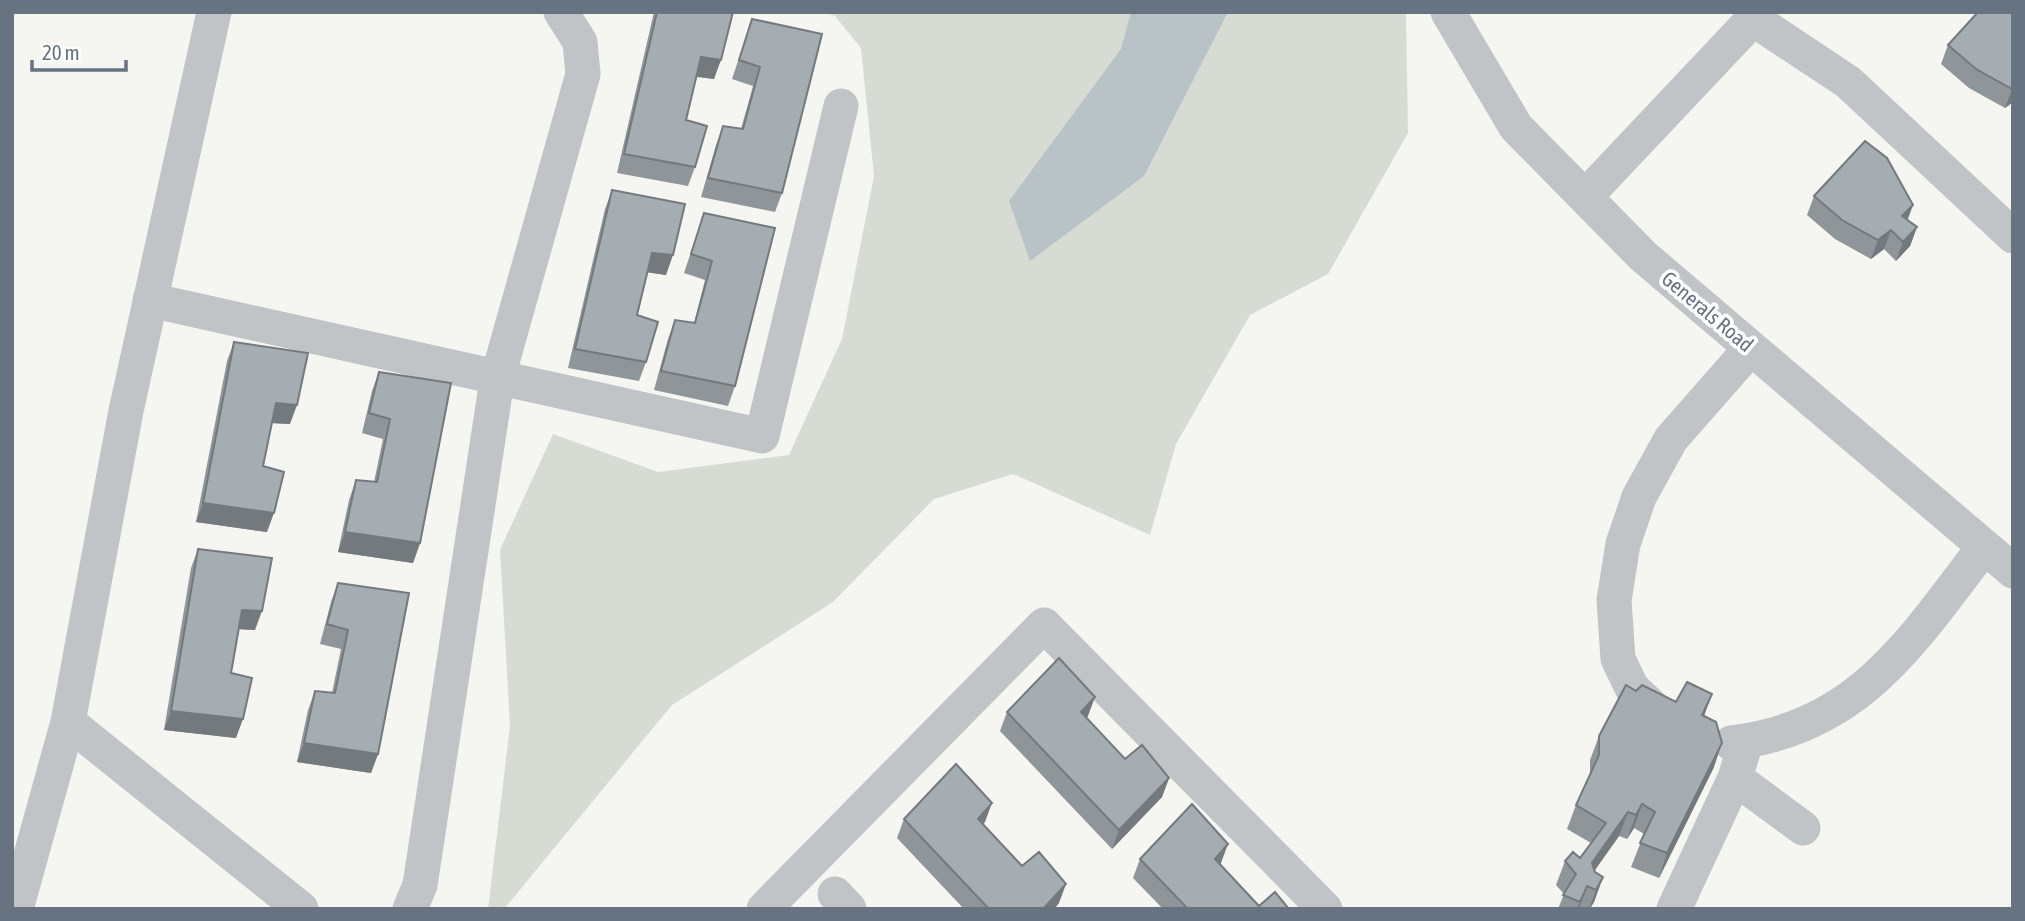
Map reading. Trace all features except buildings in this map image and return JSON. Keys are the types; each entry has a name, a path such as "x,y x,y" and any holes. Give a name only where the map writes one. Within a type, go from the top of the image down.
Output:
{"street":[{"path":"16,909 68,722 126,411 214,12"},
{"path":"410,909 420,885 497,380 583,74 580,42 561,12"},
{"name":"Generals Road","path":"1448,12 1516,127 1643,256 2013,571"},
{"path":"1585,197 1753,19 1848,82 2013,236"},
{"path":"150,300 497,380 762,436 841,106"},
{"path":"1654,709 1632,688 1618,659 1614,600 1623,544 1639,497 1671,439 1751,348"},
{"path":"1674,909 1735,778 1738,743 1771,738 1816,721 1864,688 1905,650 1984,547"},
{"path":"764,909 1044,625 1325,909"},
{"path":"68,722 301,909"},
{"path":"1735,778 1802,828"}],"shaded area":[{"path":"823,12 1406,12 1408,133 1328,274 1250,315 1176,444 1150,535 1013,474 934,499 833,602 672,705 504,909 488,909 510,726 500,550 553,434 658,472 789,455 842,339 874,176 861,48 835,16"},
{"path":"1131,12 1228,12 1144,176 1030,261 1009,201 1121,49"}]}
